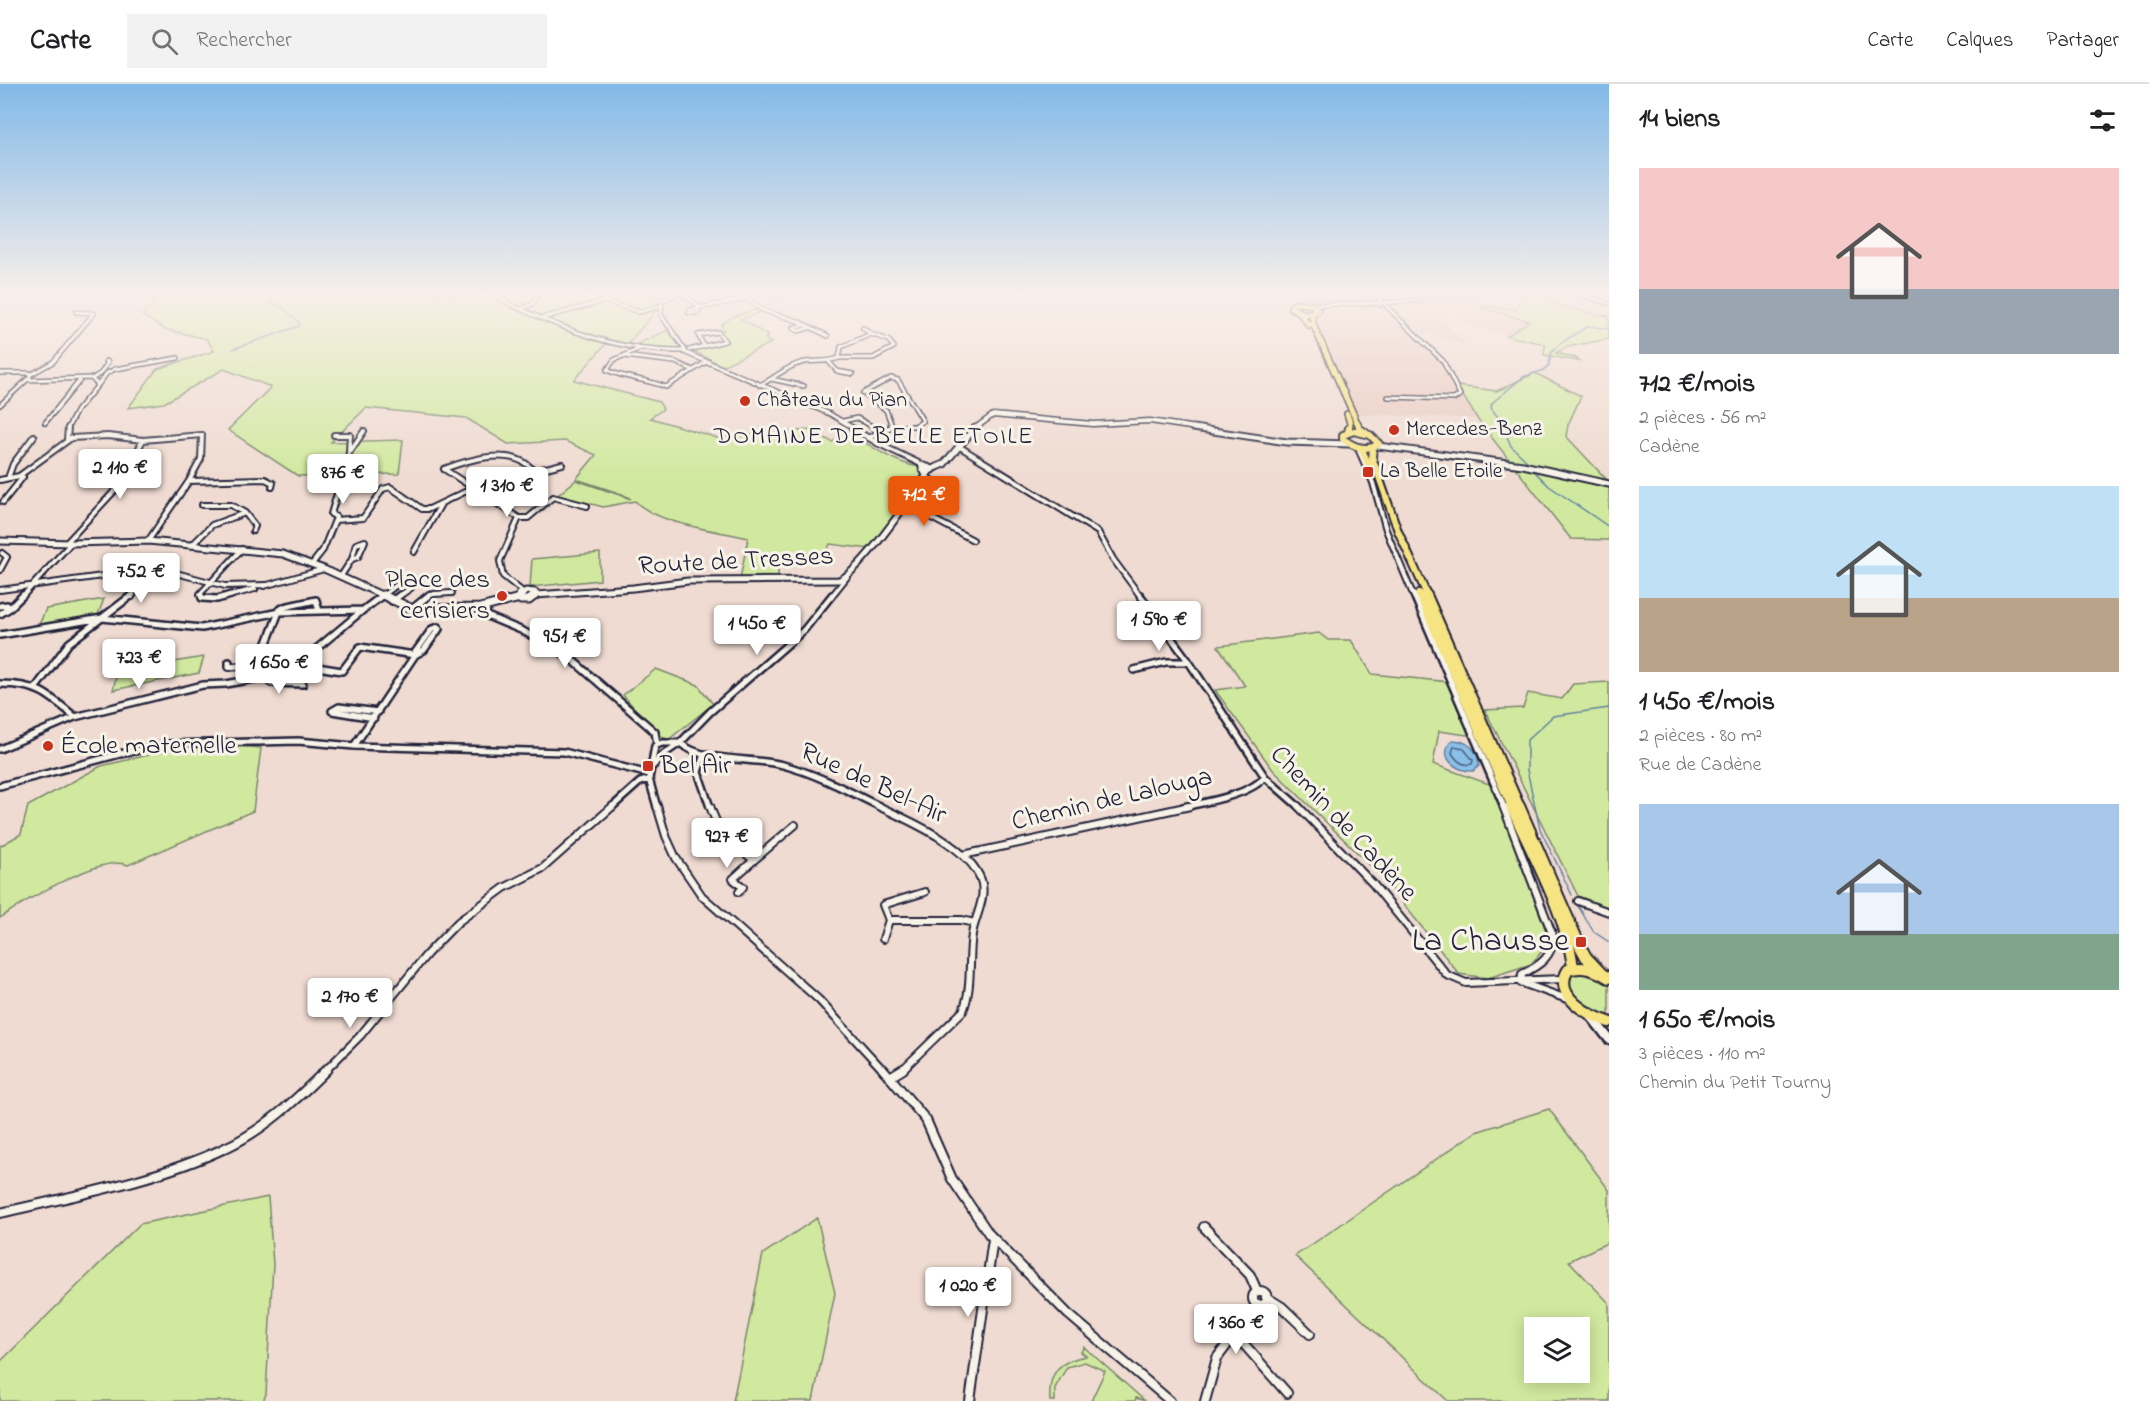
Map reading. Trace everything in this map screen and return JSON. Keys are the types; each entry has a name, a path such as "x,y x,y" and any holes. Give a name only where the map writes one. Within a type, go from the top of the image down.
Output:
{"main road":[{"path":"1322,356 1349,419 1350,427 1342,437 1363,452 1372,471 1393,534 1569,929 1586,957 1605,975"},
{"path":"1327,356 1359,429 1376,439 1371,453 1398,531 1467,684 1569,929 1573,968"},
{"path":"1348,432 1366,433"},
{"path":"1355,447 1375,447"},
{"path":"1605,975 1584,967 1573,968 1568,970 1562,979 1567,994 1574,1002 1589,1014 1609,1022"}],"street":[{"path":"0,405 30,375 53,362 58,356"},
{"path":"622,356 614,360 608,367 610,373 644,378 666,387 708,361"},
{"path":"627,356 675,362 693,370"},
{"path":"698,356 830,414 926,470 937,484 922,513 973,540"},
{"path":"758,384 801,363 876,356"},
{"path":"1388,396 1454,399 1460,395 1443,361 1438,356"},
{"path":"148,541 189,481 201,459 202,435 143,440 108,436 67,439 66,434 69,425 107,373 123,367 178,358"},
{"path":"93,379 105,370 108,362 106,361"},
{"path":"829,362 837,371 853,374"},
{"path":"0,373 28,372 30,375"},
{"path":"26,380 104,377"},
{"path":"45,423 82,378"},
{"path":"772,378 804,386"},
{"path":"868,438 892,426 915,426 923,421 898,380 894,378 863,393 887,409 892,419 892,426"},
{"path":"93,379 98,385"},
{"name":"Route de Tresses","path":"522,595 529,600 536,595 633,588 688,581 778,582 839,580 847,577 926,470 938,466 960,447 979,422 993,415 1093,424 1150,421 1287,442 1319,442"},
{"path":"843,421 857,418 882,432"},
{"path":"349,453 364,431"},
{"path":"312,564 323,550 336,517 331,514 333,501 345,472 349,453 350,435 334,435"},
{"path":"8,478 13,464 34,436"},
{"path":"1319,442 1342,437"},
{"path":"0,480 20,476 71,438"},
{"path":"1376,439 1406,448"},
{"path":"0,614 31,588 120,484 143,440"},
{"path":"1319,442 1355,447 1373,483 1389,539 1510,822 1553,936 1554,945 1551,952 1536,968 1522,974 1521,983"},
{"name":"Chemin de Cadène","path":"960,447 1098,532 1113,559 1189,662 1265,777 1286,793 1373,884 1447,975 1466,983 1521,983 1562,979"},
{"path":"1375,447 1406,448 1523,465 1609,484"},
{"path":"504,507 530,491 535,484 534,471 523,461 495,456 464,461 444,469 519,518 528,518 554,497 587,506"},
{"path":"534,471 562,464"},
{"path":"3,502 23,477 20,476"},
{"path":"189,481 265,479 273,483 272,487"},
{"path":"335,520 363,518 383,489 390,487 422,509 442,503 473,488"},
{"path":"414,552 442,503"},
{"path":"202,505 239,507 255,526 253,531"},
{"path":"193,544 212,525 245,513"},
{"path":"0,541 148,541 283,554 341,576 412,609 486,609 522,595 503,576 500,559 519,518"},
{"path":"242,549 200,594 202,598 217,599 324,569"},
{"path":"0,570 7,557 2,553"},
{"path":"341,576 352,559"},
{"path":"37,686 69,643 102,618 115,612 131,598 140,579 135,571"},
{"path":"0,590 31,588 98,574 135,571 185,574 239,587 267,585"},
{"path":"655,752 680,743 710,712 804,630 847,577"},
{"path":"0,749 75,717 203,685 226,684 265,677 295,665 383,595 402,582 410,582 411,588 392,601"},
{"path":"412,609 426,595 436,592 452,593"},
{"path":"229,662 229,667 250,665 261,658 277,613 284,607 316,600 319,611"},
{"path":"0,620 5,608"},
{"path":"486,609 487,616 523,631 569,657 655,732 657,744 649,775 666,836 676,858 702,896 819,1000 890,1077 926,1120 952,1179 993,1239 1068,1314 1170,1401"},
{"path":"0,634 102,618 202,628 277,613 363,610"},
{"path":"261,658 342,671 360,647 415,655 424,650 439,629 438,627 432,629 415,655 376,715 354,746"},
{"path":"1134,670 1158,664 1189,662"},
{"path":"265,677 271,683 303,684"},
{"path":"0,684 37,686 75,717"},
{"path":"339,707 376,715 332,711 339,707"},
{"path":"0,786 168,744 298,741 354,746 564,752 649,775"},
{"name":"Rue de Bel-Air","path":"680,743 687,749 704,754 777,763 842,788 924,828 963,855 981,880 982,894 975,923 968,998 963,1011 900,1072 890,1077"},
{"path":"657,744 666,749"},
{"path":"0,1213 97,1191 165,1170 226,1148 265,1124 311,1085 360,1036 427,954 458,922 504,888 543,868 649,775 666,749"},
{"path":"704,754 698,772 717,827 727,839 754,860"},
{"name":"Chemin de Lalouga","path":"963,855 1216,800 1258,785 1265,777"},
{"path":"739,892 744,887 733,879 795,825"},
{"path":"883,939 889,920 882,908 884,905 925,892"},
{"path":"1578,901 1609,912"},
{"path":"889,920 960,920 975,923"},
{"name":"Chemin de Cadène","path":"1521,983 1574,1002"},
{"path":"1589,1014 1609,1039"},
{"path":"1204,1227 1250,1275 1257,1291 1282,1307 1310,1334"},
{"path":"970,1401 993,1239"},
{"path":"1257,1291 1254,1298 1258,1304 1265,1305 1266,1297"},
{"path":"1205,1401 1217,1358 1258,1304"},
{"path":"1235,1334 1287,1393"}],"shaded area":[{"path":"1333,356 1440,356 1457,386 1482,419 1358,414"}],"green space":[{"path":"197,356 595,356 574,380 659,402 663,409 650,418 718,438 809,430 832,442 849,433 895,459 924,467 927,476 871,549 830,544 825,554 803,553 801,559 778,561 778,582 740,579 748,538 673,521 658,516 635,501 603,507 558,495 576,480 631,499 576,479 596,455 565,441 508,444 466,418 366,408 331,442 403,440 399,474 298,476 228,430 271,387 224,369 164,403 128,408 157,369"},
{"path":"704,356 742,356 722,366"},
{"path":"1553,356 1570,356 1579,361"},
{"path":"1535,373 1581,396 1568,425 1566,436 1609,482 1609,540 1571,539 1478,420 1457,386 1497,391"},
{"path":"600,553 600,580 530,587 532,559"},
{"path":"104,599 97,617 38,627 46,609"},
{"path":"1319,633 1328,640 1351,640 1372,674 1459,683 1482,737 1439,731 1433,764 1492,785 1550,942 1531,964 1488,978 1459,974 1383,878 1273,770 1215,690 1245,686 1218,646"},
{"path":"204,657 199,673 113,690 116,677 131,669"},
{"path":"656,669 698,685 713,704 668,740 655,732 623,695"},
{"path":"1609,682 1609,908 1578,896 1485,710 1523,708 1528,693 1562,699 1573,684"},
{"path":"201,743 261,748 253,811 128,865 116,863 100,866 62,881 0,918 0,846 21,834 28,806 101,766"},
{"path":"1576,973 1601,977 1609,983 1609,1015 1588,1008 1576,998 1572,992 1570,978"},
{"path":"1549,1109 1609,1190 1609,1242 1569,1261 1609,1303 1609,1401 1448,1401 1295,1256 1476,1132"},
{"path":"268,1197 273,1264 266,1394 263,1401 0,1401 0,1362 140,1224"},
{"path":"817,1218 835,1293 813,1401 733,1401 763,1254"},
{"path":"1084,1347 1145,1401 1136,1398 1135,1401 1091,1401 1105,1371 1085,1362 1067,1367 1055,1388 1055,1401 1050,1401 1053,1375 1062,1365 1086,1356 1081,1352"}],"water":[{"path":"1452,740 1463,742 1471,747 1477,755 1479,766 1473,771 1467,771 1450,762 1447,752"}],"waterway":[{"path":"1530,464 1511,446 1500,420 1491,408 1492,403 1523,377 1544,370 1549,365 1550,356"},
{"path":"1533,470 1549,486 1609,527"},
{"path":"1572,895 1540,829 1527,770 1527,740 1553,716 1609,708"},
{"path":"1578,906 1594,932 1609,942"}],"place":[{"name":"Château du Pian","path":"745,401"},
{"name":"Mercedes-Benz","path":"1394,430"},
{"name":"La Belle Etoile","path":"1368,472"},
{"name":"Place des cerisiers","path":"502,596"},
{"name":"École maternelle","path":"48,746"},
{"name":"Bel Air","path":"648,766"},
{"name":"La Chausse","path":"1581,942"}],"district":[{"name":"DOMAINE DE BELLE ETOILE","path":"874,437"}]}
